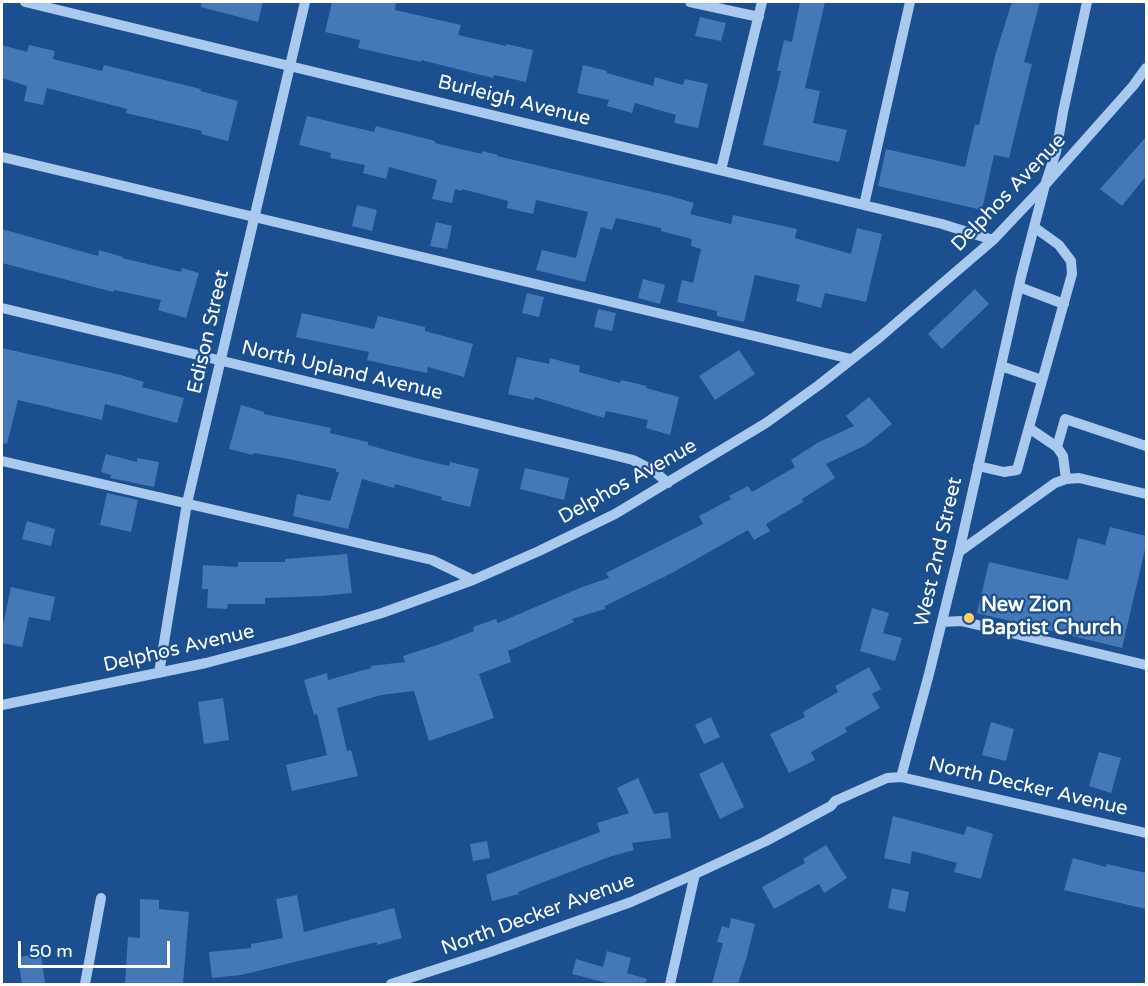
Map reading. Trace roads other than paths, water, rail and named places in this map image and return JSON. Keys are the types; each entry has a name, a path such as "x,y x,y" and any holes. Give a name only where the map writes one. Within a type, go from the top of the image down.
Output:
{"street":[{"name":"Burleigh Avenue","path":"26,2 942,224 993,240"},
{"name":"Edison Street","path":"159,673 187,503 305,2"},
{"path":"690,2 759,17"},
{"path":"722,171 762,2"},
{"path":"864,205 910,2"},
{"name":"West 2nd Street","path":"901,777 959,552 1019,287 1045,185 1056,152 1087,2"},
{"name":"Delphos Avenue","path":"2,705 159,673 289,641 382,613 473,580 615,514 766,423 851,360 993,240 1045,185 1133,86 1146,68"},
{"path":"2,157 851,360"},
{"path":"978,466 1005,472 1017,470 1072,274 1071,261 1059,245 1034,227"},
{"path":"1019,287 1064,304"},
{"name":"North Upland Avenue","path":"2,308 633,460 654,471 668,483"},
{"path":"1001,366 1042,380"},
{"path":"1058,447 1065,420 1146,446"},
{"path":"1029,428 1058,447 1063,456 1066,479"},
{"path":"2,461 432,560 473,580"},
{"path":"959,552 1055,483 1066,479 1079,478 1146,494"},
{"path":"942,622 961,621 1146,665"},
{"path":"670,984 695,874 766,841 831,806 835,801 879,780 901,777"},
{"name":"North Decker Avenue","path":"901,777 1146,833"},
{"name":"North Decker Avenue","path":"391,984 445,968 631,902 695,874"},
{"path":"85,984 101,898"}],"place":[{"name":"New Zion Baptist Church","path":"969,618"}]}
